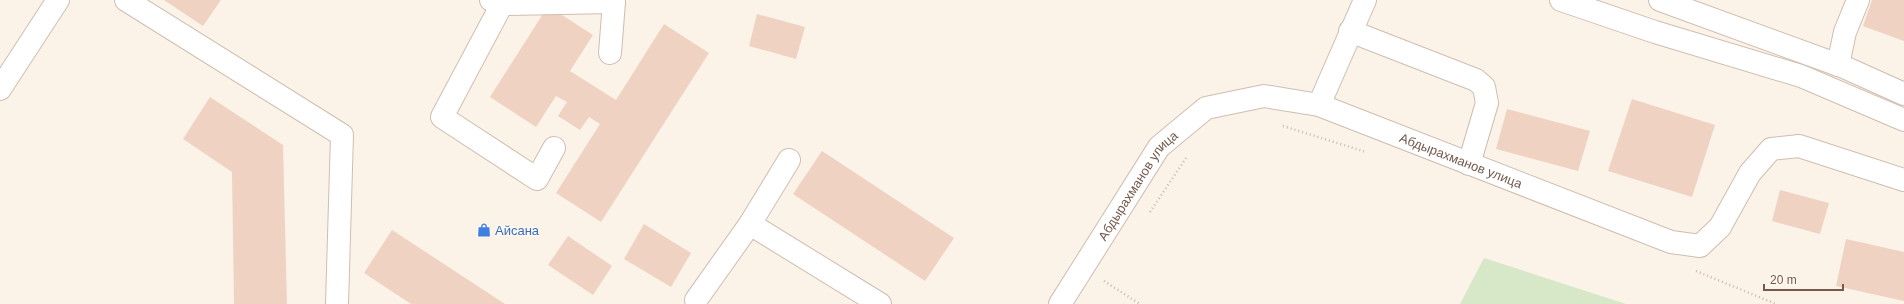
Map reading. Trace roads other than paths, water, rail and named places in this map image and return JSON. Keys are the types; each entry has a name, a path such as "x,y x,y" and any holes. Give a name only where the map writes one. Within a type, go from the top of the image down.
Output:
{"street":[{"path":"0,89 58,0"},
{"path":"126,0 342,135 338,303"},
{"path":"1319,105 1350,31 1365,0"},
{"path":"1561,0 1655,32 1801,76 1904,120"},
{"path":"1660,0 1838,65 1904,94"},
{"path":"1838,65 1845,32 1858,0"},
{"path":"554,148 537,179 442,117 497,2 614,2 610,53"},
{"path":"1350,31 1476,80 1484,87 1486,103 1469,164"},
{"name":"Абдырахманов улица","path":"1060,304 1159,147 1206,108 1264,96 1319,105 1672,242 1700,246 1720,227 1750,173 1771,149 1799,146 1903,178"},
{"path":"696,300 750,224 789,160"},
{"path":"750,224 854,297 880,304"}],"place":[{"name":"Айсана","path":"484,230"}]}
